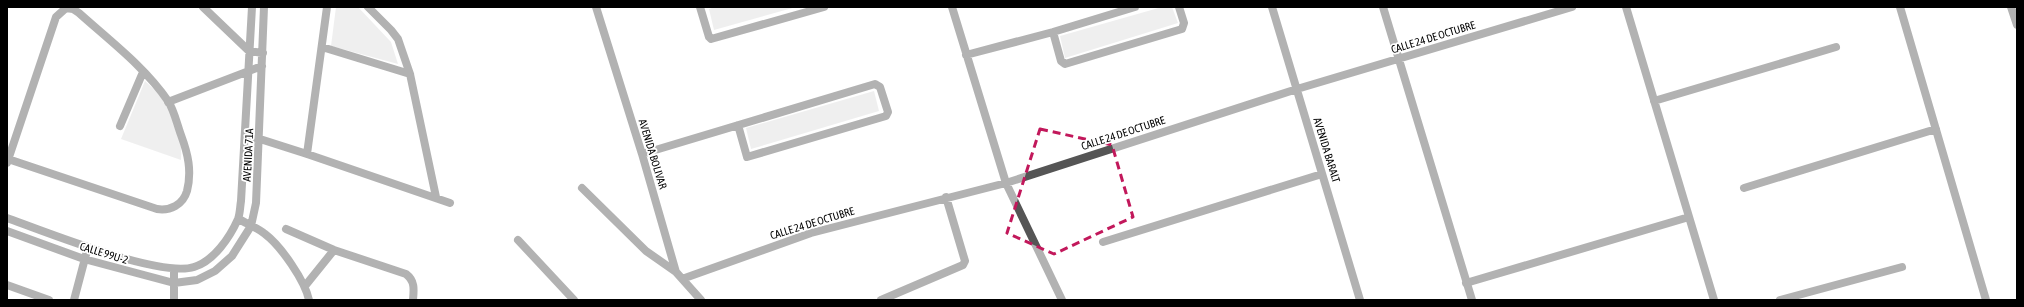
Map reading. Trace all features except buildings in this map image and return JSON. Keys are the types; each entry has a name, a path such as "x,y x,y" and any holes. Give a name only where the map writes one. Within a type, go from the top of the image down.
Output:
{"street":[{"path":"203,7 249,51 263,53"},
{"name":"AVENIDA 71A","path":"194,268 221,248 239,219 250,69 249,51 252,7"},
{"name":"AVENIDA 71A","path":"197,280 215,271 232,256 251,226 256,203 260,139 264,7"},
{"path":"307,154 327,7"},
{"path":"368,7 392,30 398,39 410,74 436,197"},
{"name":"AVENIDA BOLIVAR","path":"596,7 642,154 676,272 701,300"},
{"path":"700,7 708,37 711,38 824,7"},
{"path":"952,7 1006,183 1062,300"},
{"path":"966,55 1053,32 1135,7"},
{"path":"1053,32 1061,61 1065,64 1182,29 1184,23 1179,7"},
{"name":"AVENIDA BARALT","path":"1272,7 1360,300"},
{"path":"1383,7 1472,300"},
{"name":"CALLE 24 DE OCTUBRE","path":"682,279 811,233 946,197 1006,183 1297,89 1572,7"},
{"path":"1626,7 1714,300"},
{"path":"1900,7 1986,300"},
{"path":"2011,7 2017,25"},
{"path":"66,8 73,9 79,13 143,72 168,102 189,162 190,179 185,198 173,208 165,210 156,209 8,161 56,17 66,8"},
{"path":"322,46 410,74"},
{"path":"1654,101 1836,48"},
{"path":"168,102 250,69 262,66"},
{"path":"120,126 143,72"},
{"path":"642,154 738,125 875,84 880,87 888,112 886,116 747,157 738,125"},
{"path":"1744,188 1936,128"},
{"path":"245,138 260,139 436,197 450,203"},
{"path":"1103,242 1322,174"},
{"path":"582,188 646,251 676,272"},
{"path":"881,300 963,264 965,261 946,197"},
{"path":"1466,283 1689,217"},
{"name":"CALLE 99U-2","path":"7,218 88,247 156,267 174,269 194,268"},
{"path":"239,219 265,234 277,245 304,286 309,300"},
{"path":"286,229 334,250 406,274 412,279 414,284 413,300"},
{"name":"CALLE 99U-2","path":"7,231 84,259 174,283 197,280"},
{"path":"518,240 574,300"},
{"path":"74,300 88,247"},
{"path":"304,286 334,250"},
{"path":"1780,300 1902,267"},
{"path":"174,269 174,300"},
{"path":"7,285 49,300"}],"highlighted area":[{"path":"1040,129 1112,145 1133,217 1054,254 1007,233"}],"shaded area":[{"path":"336,7 358,7 391,42 398,64 331,46"},
{"path":"715,7 796,7 714,30 709,9"},
{"path":"1162,7 1172,7 1178,23 1065,58 1060,36"},
{"path":"145,81 154,89 173,116 180,137 181,160 121,139"},
{"path":"874,91 879,111 751,149 746,128"}]}
